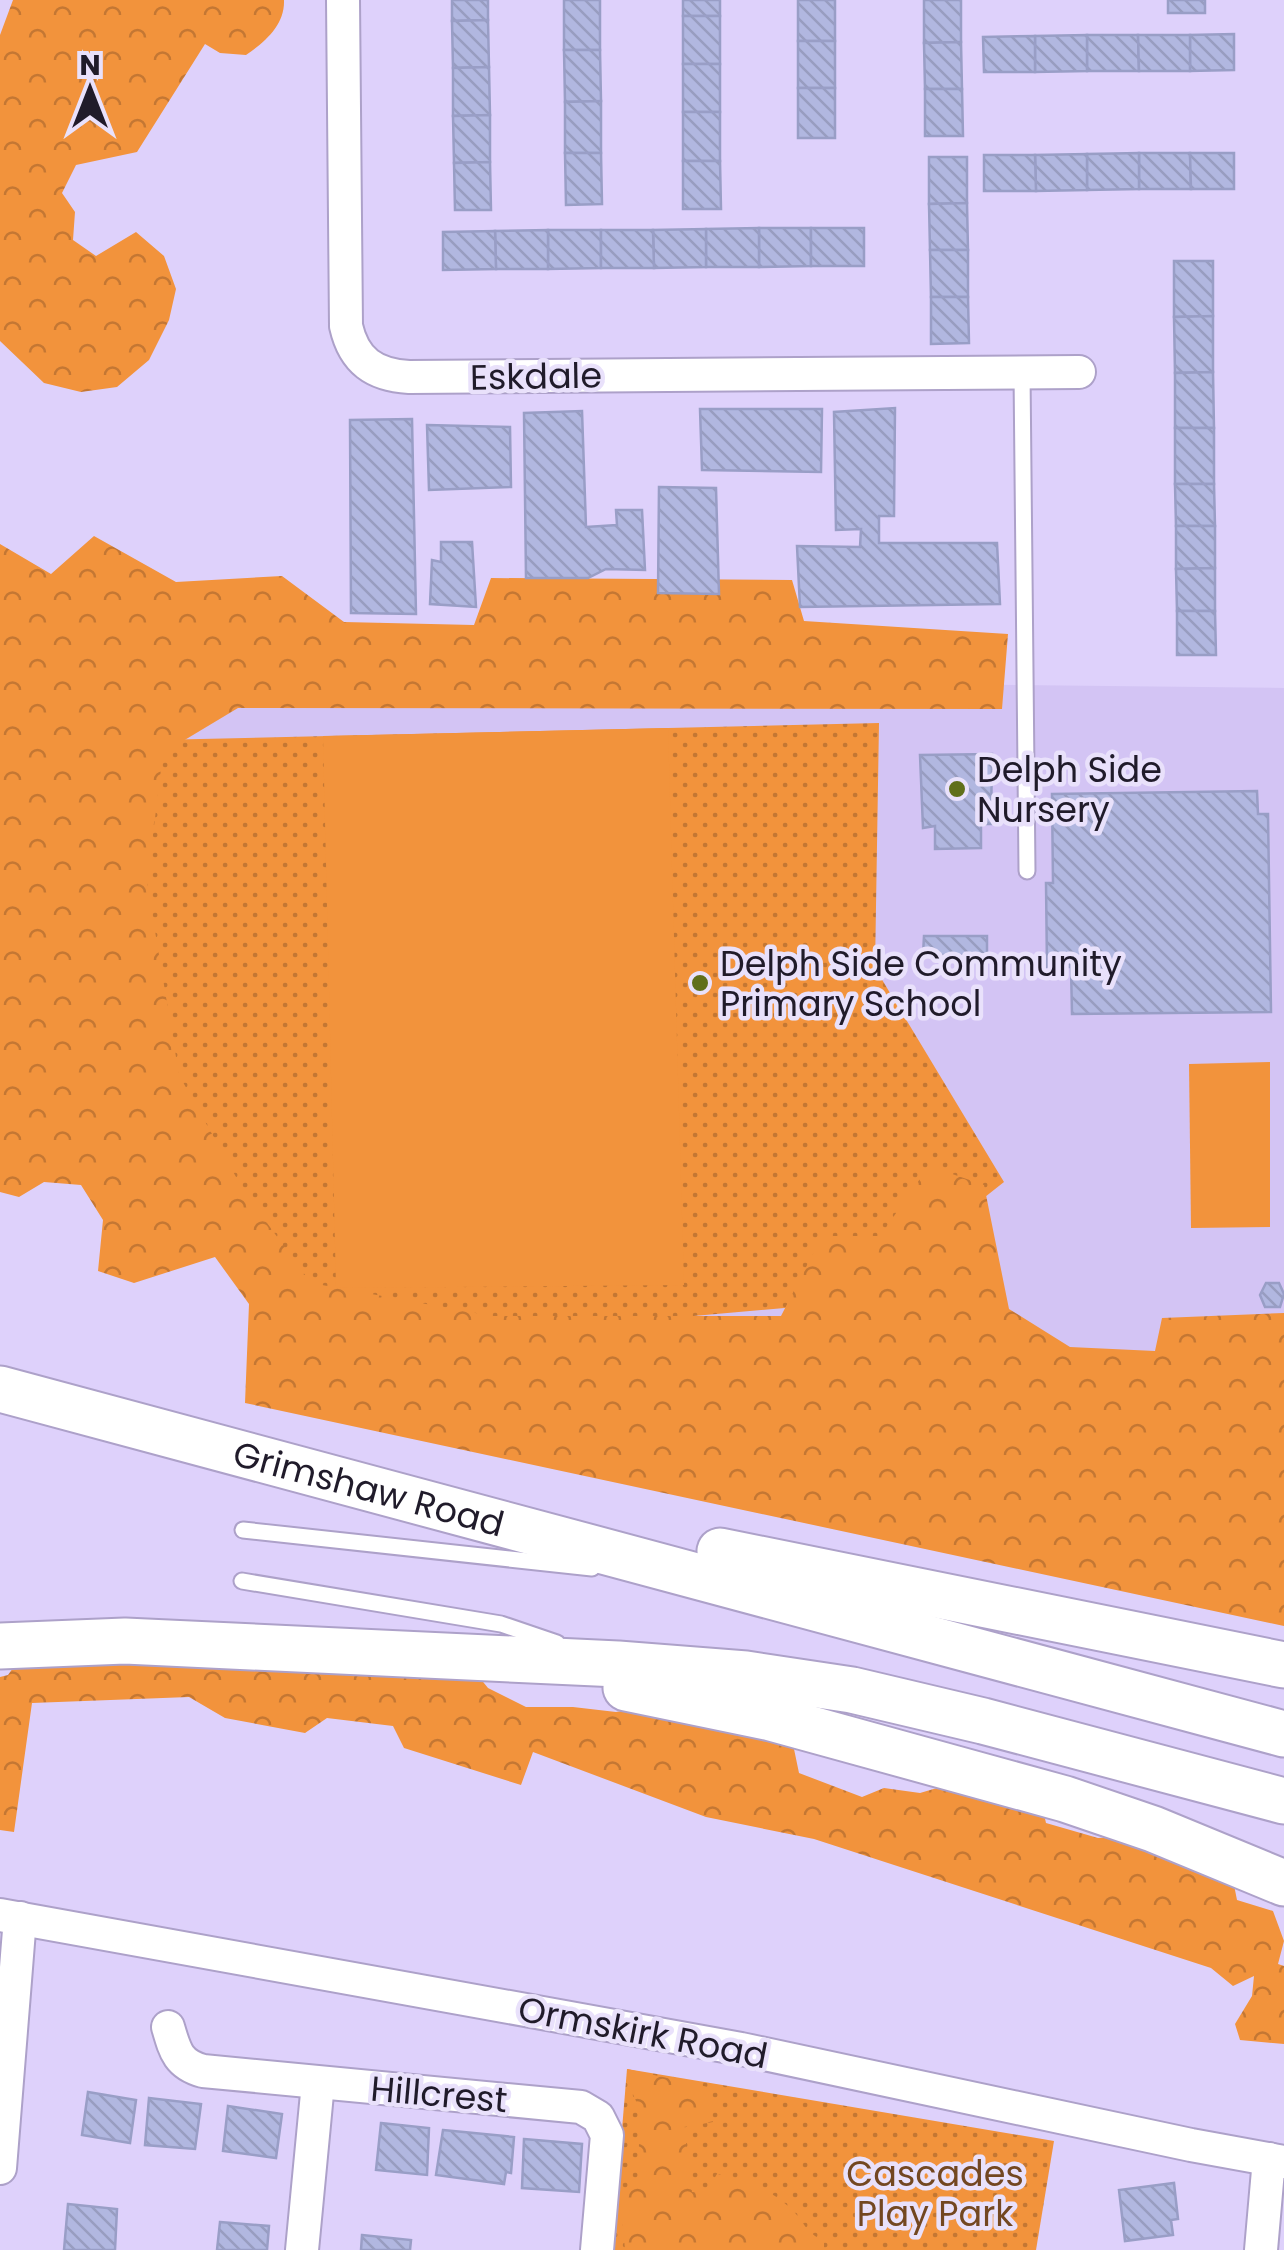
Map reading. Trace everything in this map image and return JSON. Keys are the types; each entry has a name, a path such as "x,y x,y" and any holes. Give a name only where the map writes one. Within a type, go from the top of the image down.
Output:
{"main road":[{"name":"Grimshaw Road","path":"0,1389 738,1584 1284,1734"},
{"path":"267,1460 1284,1664"},
{"path":"0,1646 125,1641 618,1664 746,1674 852,1690 1284,1801"},
{"path":"477,1658 771,1718 1046,1794 1153,1829 1284,1883"}],"street":[{"name":"Eskdale","path":"343,0 346,326 360,361 374,370 409,378 1079,372"},
{"name":"Ormskirk Road","path":"10,1917 741,2049 1276,2161"},
{"path":"0,2168 10,1917"},
{"name":"Hillcrest","path":"168,2027 178,2058 189,2067 581,2107 598,2118 607,2135 597,2250"},
{"path":"302,2250 318,2083"},
{"path":"1261,2250 1276,2161"}],"lane":[{"path":"1022,372 1027,871"},
{"name":"Grimshaw Road","path":"243,1530 738,1584"},
{"path":"242,1581 501,1624 618,1664"}],"shaded area":[{"name":"Delph Side Community Primary School","path":"918,684 1284,688 1284,1452 489,1372 122,703"}],"green space":[{"path":"13,0 284,0 277,25 246,55 220,53 205,44 137,152 76,165 62,193 75,212 73,240 96,256 136,232 164,256 176,289 169,320 149,360 117,387 81,392 44,383 0,341 0,35"},
{"path":"94,536 176,582 282,576 344,622 474,625 491,578 792,580 804,621 1008,634 1002,709 238,708 163,753 147,883 179,1075 245,1193 311,1283 492,1316 781,1316 822,1236 880,1236 929,1166 984,1185 1009,1309 1070,1347 1155,1351 1162,1318 1284,1313 1284,1626 245,1403 249,1304 215,1257 134,1283 98,1271 103,1220 81,1185 44,1182 19,1197 0,1192 0,544 51,574"},
{"path":"879,723 875,968 1004,1182 852,1302 492,1334 305,1294 170,1083 136,872 155,740"},
{"path":"668,728 684,1285 336,1288 323,736"},
{"path":"1270,1062 1270,1227 1191,1228 1189,1064"},
{"path":"25,1651 471,1667 488,1688 526,1707 616,1712 668,1703 777,1726 794,1749 799,1773 862,1797 884,1788 920,1793 954,1783 1041,1801 1046,1823 1098,1838 1150,1835 1231,1870 1237,1900 1273,1911 1284,1941 1278,1964 1284,1966 1284,2044 1240,2040 1235,2024 1252,1996 1254,1976 1233,1986 1211,1968 814,1839 706,1817 533,1752 521,1785 404,1748 393,1726 327,1718 305,1733 225,1718 189,1697 32,1703 14,1832 0,1830 0,1677 8,1675"},
{"name":"Cascades Play Park","path":"627,2069 1054,2141 1036,2250 612,2250"},
{"path":"627,2069 708,2087 713,2122 684,2127 692,2192 705,2193 717,2174 760,2188 788,2206 811,2233 824,2241 824,2250 625,2250 621,2202 638,2177 640,2110 628,2083"}],"building":[{"path":"452,0 488,0 488,20 452,21"},
{"path":"564,0 600,0 600,50 564,50"},
{"path":"683,0 720,0 720,16 683,16"},
{"path":"798,0 835,0 835,41 798,41"},
{"path":"924,0 961,0 961,42 924,43"},
{"path":"1168,0 1205,0 1205,13 1168,13"},
{"path":"683,16 720,16 720,64 683,64"},
{"path":"488,20 489,67 453,68 452,21"},
{"path":"1234,34 1234,70 1190,71 1190,35"},
{"path":"1087,35 1138,35 1139,71 1087,71"},
{"path":"1087,35 1087,71 1035,72 1035,36"},
{"path":"1138,35 1190,35 1190,71 1139,71"},
{"path":"1035,36 1035,72 984,72 983,37"},
{"path":"798,41 835,41 835,88 798,88"},
{"path":"961,42 962,89 925,89 924,43"},
{"path":"564,50 600,50 601,101 565,102"},
{"path":"683,64 720,64 720,112 683,112"},
{"path":"489,67 490,115 453,116 453,68"},
{"path":"798,88 835,88 835,138 798,138"},
{"path":"925,89 962,89 963,136 925,136"},
{"path":"601,101 601,153 565,153 565,102"},
{"path":"683,112 720,112 720,161 683,161"},
{"path":"490,115 490,162 454,163 453,116"},
{"path":"565,153 601,153 602,204 566,205"},
{"path":"1139,153 1190,153 1191,189 1139,189"},
{"path":"1139,153 1139,189 1087,190 1087,154"},
{"path":"1190,153 1234,153 1234,189 1191,189"},
{"path":"1087,154 1087,190 1036,191 1035,155"},
{"path":"984,155 1035,155 1036,191 984,191"},
{"path":"929,157 967,157 967,203 929,204"},
{"path":"683,161 720,161 721,209 683,209"},
{"path":"490,162 491,210 455,210 454,163"},
{"path":"967,203 968,250 930,250 929,204"},
{"path":"759,228 811,228 811,266 759,267"},
{"path":"759,228 759,267 706,267 706,229"},
{"path":"811,228 864,228 864,266 811,266"},
{"path":"706,229 706,267 654,268 653,230"},
{"path":"548,230 601,230 601,268 548,269"},
{"path":"548,230 548,269 496,269 495,231"},
{"path":"601,230 653,230 654,268 601,268"},
{"path":"495,231 496,269 443,270 443,232"},
{"path":"930,250 968,250 968,297 931,297"},
{"path":"1174,261 1213,261 1213,316 1174,317"},
{"path":"931,297 968,297 969,343 931,344"},
{"path":"1213,316 1213,372 1175,373 1174,317"},
{"path":"1213,372 1214,428 1175,428 1175,373"},
{"path":"895,408 894,516 879,516 879,543 997,543 1000,604 800,607 797,546 860,547 861,529 836,530 834,412"},
{"path":"700,409 822,409 821,472 702,470"},
{"path":"582,411 586,527 617,525 616,510 642,510 645,570 606,569 588,578 526,578 524,413"},
{"path":"412,419 416,614 351,613 350,420"},
{"path":"427,425 510,427 511,487 429,490"},
{"path":"1175,428 1214,428 1214,484 1175,484"},
{"path":"1175,484 1214,484 1215,526 1176,526"},
{"path":"659,487 716,488 719,594 658,593"},
{"path":"1176,526 1215,526 1215,568 1176,569"},
{"path":"441,542 472,542 476,607 430,604 432,560 441,562"},
{"path":"1215,568 1215,611 1177,611 1176,569"},
{"path":"1177,611 1215,611 1216,655 1177,655"},
{"name":"Delph Side Nursery","path":"992,754 991,824 981,824 981,848 935,849 935,826 923,828 920,755"},
{"path":"1257,791 1258,814 1268,814 1271,1012 1072,1014 1071,967 1047,967 1046,883 1053,883 1052,794"},
{"path":"924,936 987,936 987,955 923,955"},
{"path":"1266,1283 1279,1283 1284,1294 1280,1307 1265,1307 1260,1295"},
{"path":"88,2092 136,2100 130,2143 82,2135"},
{"path":"149,2098 201,2104 195,2149 145,2145"},
{"path":"228,2106 282,2114 276,2158 223,2151"},
{"path":"381,2123 429,2128 427,2175 376,2170"},
{"path":"443,2130 514,2137 511,2173 506,2172 504,2184 436,2175"},
{"path":"524,2139 582,2144 579,2192 522,2188"},
{"path":"1174,2183 1178,2219 1171,2220 1173,2235 1125,2241 1119,2190"},
{"path":"68,2204 117,2209 115,2250 64,2250"},
{"path":"220,2222 269,2226 267,2250 217,2250"},
{"path":"362,2235 411,2240 410,2250 361,2250"}],"place":[{"name":"Delph Side Nursery","path":"957,789"},
{"name":"Delph Side Community Primary School","path":"700,983"}]}
